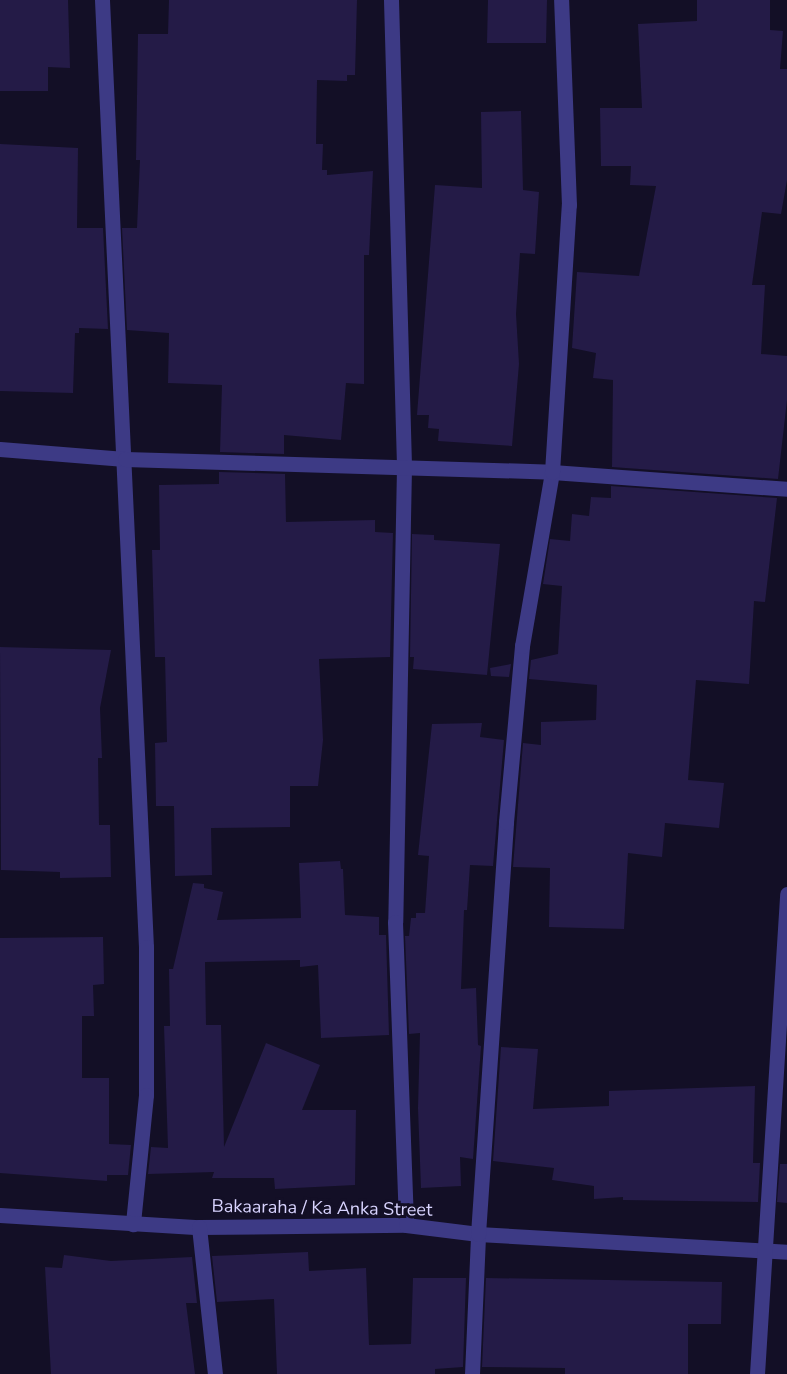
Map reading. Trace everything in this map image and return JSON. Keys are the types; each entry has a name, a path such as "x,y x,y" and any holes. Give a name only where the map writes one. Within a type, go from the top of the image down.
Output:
{"street":[{"path":"102,0 146,947 146,1095 133,1224"},
{"path":"391,0 404,467 395,922 406,1225"},
{"path":"472,1374 478,1234 505,834 522,645 552,472 569,205 561,0"},
{"path":"0,449 125,459 552,472 787,489"},
{"path":"757,1374 763,1249 787,894"},
{"name":"Bakaaraha / Ka Anka Street","path":"0,1215 199,1227 406,1225 478,1234 787,1252"},
{"path":"199,1227 215,1374"}],"building":[{"path":"0,0 68,0 70,68 48,67 48,91 0,91"},
{"path":"169,0 357,0 355,75 347,75 347,81 317,80 316,144 323,144 322,170 327,170 327,175 373,171 369,255 364,255 364,384 346,383 341,440 284,435 284,454 220,452 222,385 168,383 169,333 127,330 122,228 137,228 140,160 136,160 138,34 168,34"},
{"path":"488,0 547,0 546,43 487,43"},
{"path":"697,0 770,0 770,30 783,31 780,69 787,69 787,180 781,214 762,212 752,285 765,285 761,354 787,356 787,400 778,479 612,467 613,380 593,378 596,353 572,348 577,272 639,276 656,186 630,185 631,166 601,166 600,108 642,108 638,24 697,21"},
{"path":"521,111 523,190 539,192 535,254 520,253 516,314 519,364 512,446 438,441 439,429 428,428 429,415 417,415 435,185 482,188 481,112"},
{"path":"0,144 78,148 77,228 103,228 108,329 79,328 79,333 75,333 73,393 0,391"},
{"path":"219,472 285,474 286,522 375,520 375,532 393,533 390,657 319,659 323,740 318,786 290,786 290,827 211,828 212,875 175,876 174,806 156,806 155,743 167,742 165,657 155,657 152,550 160,550 159,485 219,484"},
{"path":"611,486 777,498 765,602 754,601 749,684 696,680 688,780 724,783 719,828 665,823 662,857 628,853 624,929 549,927 550,868 513,867 523,743 541,745 541,722 596,720 597,685 529,679 531,660 558,654 562,586 543,584 550,539 570,541 572,514 589,516 591,497 611,498"},
{"path":"412,534 434,535 434,540 500,544 487,675 413,669 414,657 410,657"},
{"path":"0,647 111,650 100,708 102,758 98,758 99,825 110,825 111,877 60,878 60,872 1,870"},
{"path":"511,664 509,677 491,676 490,668"},
{"path":"482,723 480,737 504,740 493,866 470,865 467,910 464,910 461,989 476,988 478,1045 481,1046 473,1159 460,1157 461,1186 421,1188 418,1108 420,1033 409,1034 405,936 409,936 411,918 416,918 416,913 425,913 429,856 418,855 432,724"},
{"path":"340,861 341,869 343,869 345,915 379,917 379,935 386,935 389,1035 321,1038 318,965 300,967 300,960 205,962 206,1025 221,1025 224,1147 266,1043 320,1065 302,1110 356,1110 355,1185 275,1189 274,1178 212,1178 214,1172 148,1174 151,1147 168,1148 164,1026 170,1026 169,969 173,969 193,883 204,884 204,888 223,892 217,920 301,918 299,863"},
{"path":"103,937 104,984 93,985 94,1016 82,1016 82,1078 109,1078 109,1144 131,1145 128,1175 107,1175 107,1181 0,1173 0,938"},
{"path":"501,1047 538,1049 533,1109 609,1106 609,1091 755,1086 753,1163 760,1163 758,1202 623,1200 623,1197 594,1199 594,1186 552,1180 554,1168 493,1161"},
{"path":"780,1164 787,1164 787,1203 777,1202"},
{"path":"308,1252 309,1271 366,1268 369,1345 411,1344 413,1278 466,1278 463,1367 435,1369 435,1374 277,1374 274,1299 217,1302 212,1256"},
{"path":"64,1255 111,1261 192,1257 197,1303 186,1303 195,1374 51,1374 45,1267 62,1268"},
{"path":"486,1278 722,1282 721,1324 688,1324 688,1374 565,1374 565,1368 482,1367"}]}
